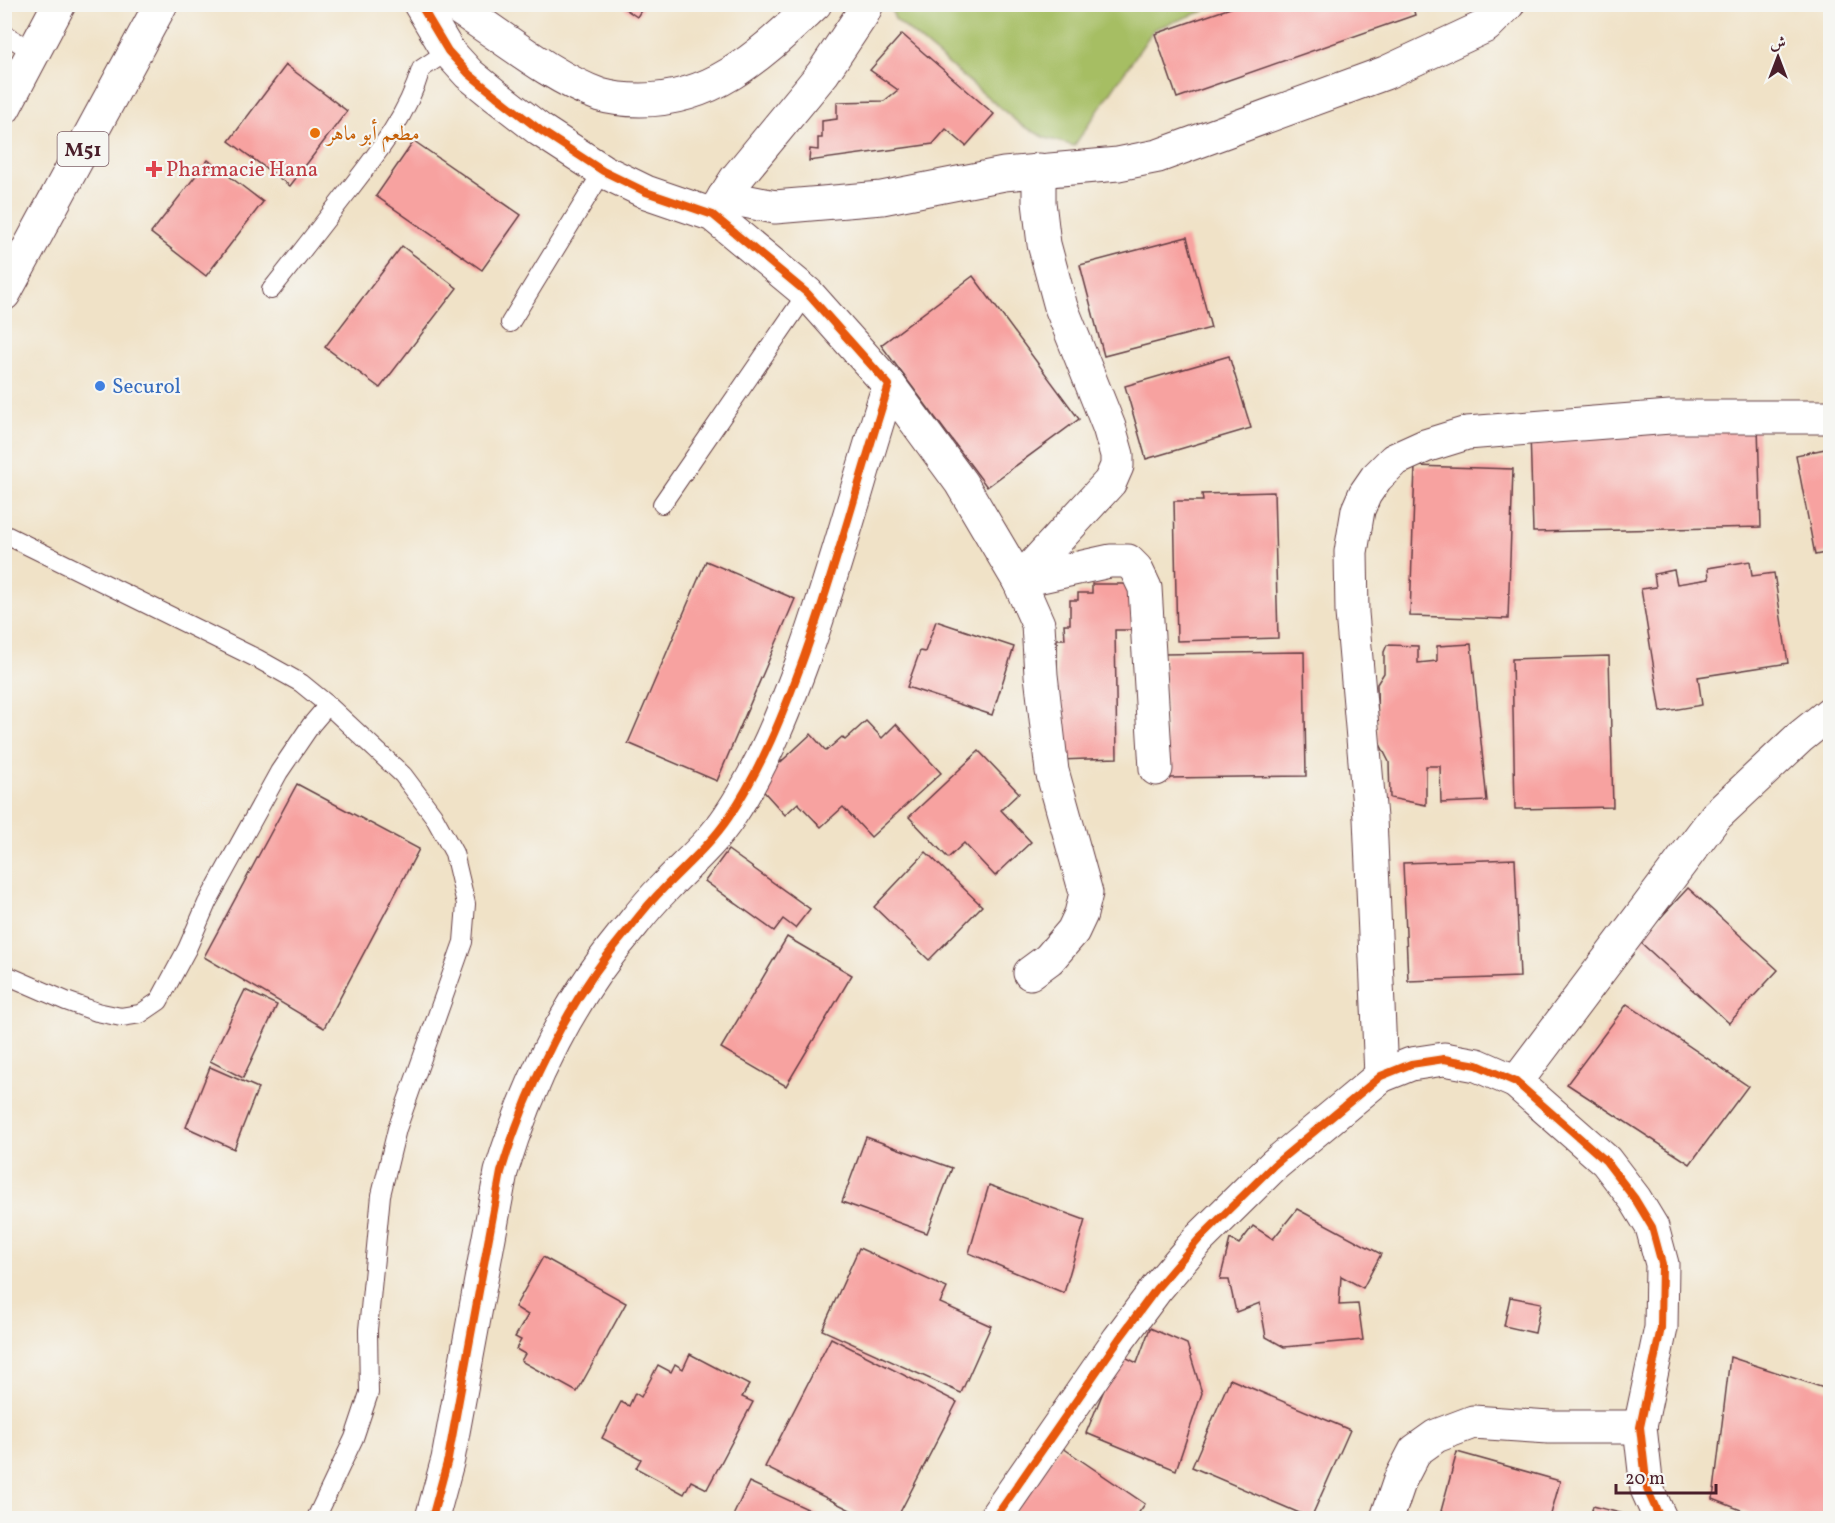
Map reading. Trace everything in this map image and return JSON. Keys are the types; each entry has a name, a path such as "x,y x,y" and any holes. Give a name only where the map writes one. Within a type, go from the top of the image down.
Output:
{"main road":[{"path":"4,108 59,4"},
{"name":"M51","path":"4,294 161,4"},
{"path":"420,4 448,51 469,74 540,130 603,171 646,192 719,206 775,207 882,198 1004,174 1118,164 1158,156 1385,73 1486,26 1508,4"},
{"path":"452,4 556,73 580,86 600,95 615,98 651,100 689,92 724,79 761,54 815,4"},
{"path":"719,206 754,156 823,73 867,4"},
{"path":"1018,580 1110,482 1117,466 1117,455 1109,427 1061,307 1044,244 1039,202 1039,170"},
{"path":"719,206 807,293 889,385 961,483 1018,580 1038,624 1041,675 1052,771 1086,893 1081,915 1073,931 1049,959 1030,973"},
{"path":"432,1518 448,1459 501,1172 510,1141 531,1090 561,1028 599,967 630,927 664,888 705,847 729,817 759,765 786,706 819,613 889,385"},
{"path":"1381,1076 1371,818 1352,613 1351,552 1358,510 1365,494 1376,478 1394,460 1425,446 1467,433 1670,417 1830,417"},
{"path":"1018,580 1110,561 1128,561 1136,569 1145,588 1156,769"},
{"path":"1516,1082 1716,816 1799,738 1830,713"},
{"path":"995,1518 1157,1288 1199,1239 1274,1165 1381,1076 1411,1064 1444,1059 1477,1065 1516,1082 1606,1161 1635,1199 1652,1227 1662,1264 1661,1328 1640,1427 1647,1489 1660,1518"},
{"path":"1387,1518 1400,1480 1416,1451 1436,1436 1473,1422 1549,1427 1640,1427"}],"lane":[{"path":"4,34 34,52"},
{"path":"272,290 372,160 405,109 420,69 448,51"},
{"path":"510,323 603,171"},
{"path":"662,504 807,293"},
{"path":"4,534 258,658 302,683 403,775 433,815 454,853 466,904 463,942 397,1129 381,1195 368,1330 369,1393 354,1438 316,1518"},
{"path":"4,974 66,1002 121,1017 140,1014 159,1001 187,949 207,903 279,772 311,725 328,705"}],"green space":[{"path":"889,4 1194,4 1204,11 1154,29 1074,146 1046,138 1021,125 895,19"}],"building":[{"path":"618,4 645,4 637,17"},
{"path":"1242,4 1412,4 1415,15 1177,98 1155,34"},
{"path":"902,34 994,114 966,146 946,129 933,144 809,161 810,149 818,150 818,138 822,138 822,121 837,119 837,102 884,101 898,90 870,70"},
{"path":"286,65 347,111 290,186 229,141"},
{"path":"414,141 521,215 482,270 376,196"},
{"path":"208,160 263,202 206,276 151,233"},
{"path":"1187,237 1211,328 1104,356 1080,265"},
{"path":"402,246 457,288 380,388 325,347"},
{"path":"973,276 1079,419 987,487 881,345"},
{"path":"1229,356 1251,428 1146,459 1125,386"},
{"path":"1758,427 1761,527 1533,532 1530,432"},
{"path":"1830,448 1830,552 1815,555 1796,455"},
{"path":"1415,466 1513,469 1508,619 1410,616"},
{"path":"1274,492 1278,638 1177,641 1174,501 1203,501 1202,494"},
{"path":"706,561 795,599 717,781 628,743"},
{"path":"1750,561 1752,576 1774,573 1788,663 1698,677 1702,705 1661,712 1641,589 1656,587 1654,574 1674,570 1677,584 1709,579 1708,568"},
{"path":"1092,584 1131,584 1132,630 1115,630 1117,758 1058,760 1057,639 1065,639 1064,624 1070,624 1070,600 1078,600 1078,593 1092,593"},
{"path":"936,621 1014,647 992,715 907,687 920,651 925,652"},
{"path":"1471,644 1487,801 1441,803 1440,766 1426,766 1426,805 1390,798 1389,762 1378,740 1377,684 1384,673 1384,652 1387,645 1418,646 1418,663 1437,661 1437,646"},
{"path":"1304,652 1306,776 1167,778 1164,654"},
{"path":"1609,656 1613,807 1515,809 1512,659"},
{"path":"866,721 882,738 896,724 941,773 871,837 843,807 821,827 798,803 785,815 757,784 811,734 826,751 842,737 845,740"},
{"path":"979,751 1019,793 1001,810 1031,842 995,876 964,843 948,858 909,817"},
{"path":"297,784 419,849 324,1028 204,957"},
{"path":"728,850 810,909 795,928 783,919 774,931 705,881"},
{"path":"926,852 982,906 929,960 874,907"},
{"path":"1515,859 1520,977 1408,981 1403,863"},
{"path":"1688,888 1778,970 1729,1023 1639,941"},
{"path":"787,937 852,975 786,1086 721,1048"},
{"path":"245,990 277,1005 243,1078 210,1061"},
{"path":"1627,1004 1748,1086 1690,1164 1567,1084"},
{"path":"210,1067 258,1088 234,1149 186,1127"},
{"path":"866,1137 952,1168 927,1233 842,1202"},
{"path":"989,1185 1085,1220 1064,1293 969,1253"},
{"path":"1297,1209 1381,1254 1363,1288 1341,1276 1339,1305 1358,1304 1363,1340 1284,1347 1266,1337 1260,1303 1236,1312 1229,1280 1220,1280 1230,1239 1239,1244 1253,1226 1273,1239"},
{"path":"859,1248 947,1288 940,1303 991,1326 961,1393 822,1330"},
{"path":"543,1257 626,1303 577,1392 521,1361 525,1354 516,1349 521,1340 515,1337 528,1315 515,1307"},
{"path":"1510,1297 1541,1303 1535,1333 1504,1326"},
{"path":"1150,1328 1187,1344 1202,1393 1176,1470 1086,1433 1119,1354 1137,1363"},
{"path":"831,1338 957,1402 897,1518 866,1518 765,1467"},
{"path":"690,1354 749,1385 742,1397 753,1402 707,1489 691,1481 684,1494 636,1468 641,1459 602,1438 621,1402 629,1406 635,1393 641,1397 658,1365 671,1372 675,1364 683,1369"},
{"path":"1730,1357 1830,1390 1829,1518 1761,1518 1713,1499"},
{"path":"1230,1379 1350,1430 1311,1518 1192,1467"},
{"path":"1060,1446 1145,1504 1135,1518 1010,1518"},
{"path":"1457,1452 1560,1481 1550,1518 1462,1518 1441,1511"},
{"path":"749,1482 827,1518 732,1518"},
{"path":"1593,1506 1639,1518 1590,1518"}],"cycle path":[{"path":"420,4 448,51 469,74 496,96 540,130 603,171 646,192 713,215 807,293 889,385 816,623 788,698 752,779 722,827 648,906 610,952 571,1010 538,1073 524,1106 501,1172 448,1459 432,1518"},
{"path":"995,1518 1119,1339 1157,1288 1199,1239 1274,1165 1381,1076 1411,1064 1444,1059 1477,1065 1516,1082 1606,1161 1635,1199 1652,1227 1662,1264 1661,1328 1640,1427 1647,1489 1660,1518"}],"place":[{"name":"مطعم أبو ماهر","path":"315,133"},
{"name":"Pharmacie Hana","path":"154,169"},
{"name":"Securol","path":"100,386"}]}
